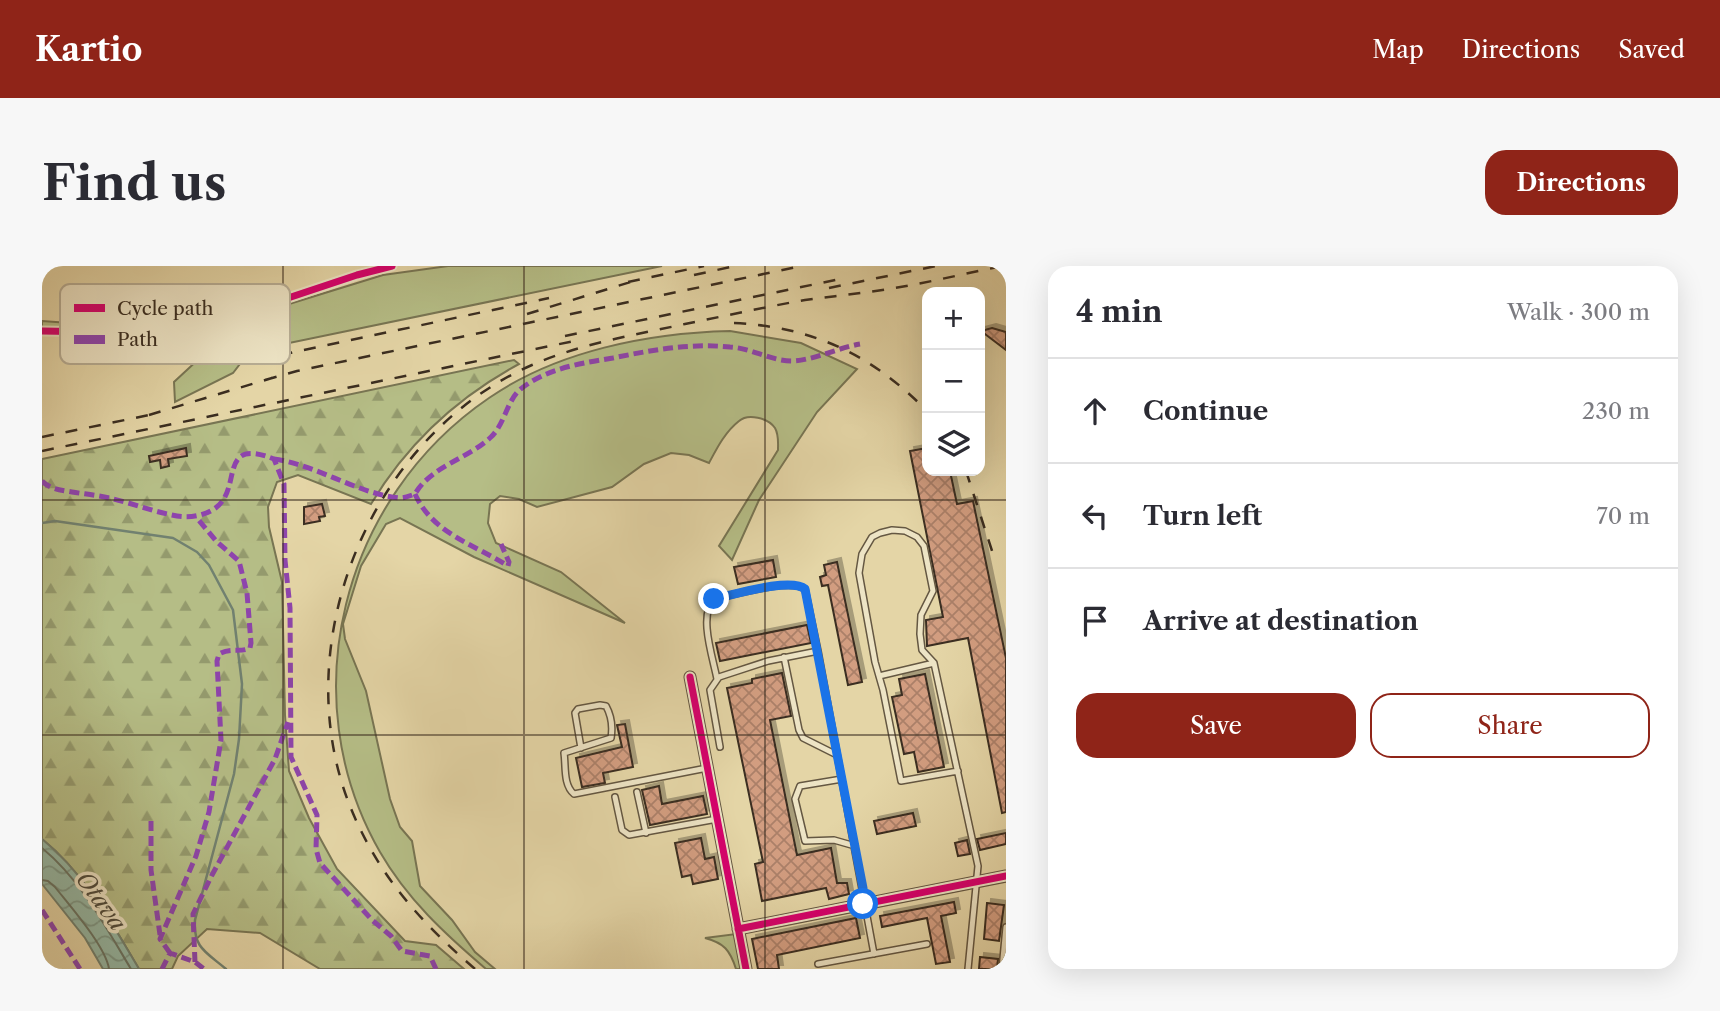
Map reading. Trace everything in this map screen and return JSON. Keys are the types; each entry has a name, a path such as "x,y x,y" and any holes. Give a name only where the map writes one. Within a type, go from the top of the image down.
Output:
{"street":[{"path":"690,677 746,969"},
{"path":"738,929 1006,876"}],"lane":[{"path":"290,297 392,266"},
{"path":"42,331 60,331"},
{"path":"958,771 901,781 859,573 862,554 873,537 892,530 905,531 917,537 924,546 933,591 921,615 922,650 934,663 958,771 978,866 968,969"},
{"path":"717,679 706,622 707,610 714,599 784,585 800,585 805,589 874,954"},
{"path":"720,747 710,690 717,679 768,661 818,651"},
{"path":"784,657 803,738 837,754"},
{"path":"879,676 934,663"},
{"path":"582,748 575,713 579,709 606,706 613,728 611,738 582,748 564,752 567,783 574,794 707,768"},
{"path":"842,779 800,786 795,799 806,841 834,840 855,846"},
{"path":"636,792 646,833"},
{"path":"615,797 622,830 629,835 717,819"},
{"path":"1002,969 1006,927"},
{"path":"818,964 928,944"}],"green space":[{"path":"448,266 662,266 290,343 290,304 383,275"},
{"path":"42,321 60,322 60,331 42,332"},
{"path":"730,331 801,343 857,369 817,412 759,500 732,560 719,546 778,450 775,428 758,418 747,417 734,425 709,463 689,455 671,453 644,464 612,487 537,507 519,499 500,496 490,504 488,523 496,543 561,572 625,623 474,557 400,518 386,524 361,566 343,624 346,604 366,545 397,489 438,440 489,398 544,368 604,348 636,341"},
{"path":"514,360 519,364 475,391 418,442 385,482 371,504 298,475 277,482 268,507 269,527 282,582 289,771 309,818 337,869 405,941 436,945 464,969 320,969 260,933 207,929 178,956 172,969 139,969 84,883 42,839 42,459"},
{"path":"193,364 240,364 233,373 175,402 174,382"},
{"path":"343,624 345,639 366,691 390,799 400,827 412,841 420,886 452,920 475,952 495,969 486,969 456,943 402,885 380,852 353,792 339,730 337,667"},
{"path":"736,934 742,969 736,969 729,952 722,945 705,938"}],"water":[{"path":"42,839 84,883 139,969 103,969 85,938 42,884"}],"building":[{"path":"992,328 1006,332 1006,350 985,334 985,330"},
{"path":"186,448 187,456 168,459 169,466 161,468 160,460 150,462 149,456"},
{"path":"922,449 922,476 951,476 957,504 973,501 1006,658 1006,812 1002,813 968,638 927,646 926,620 943,617 910,451"},
{"path":"322,504 325,516 319,517 320,521 304,524 304,507"},
{"path":"773,560 776,577 738,584 734,567"},
{"path":"837,562 862,682 848,685 828,585 822,586 820,577 826,575 824,565"},
{"path":"807,625 811,643 720,661 716,643"},
{"path":"782,673 791,716 770,720 797,855 831,848 837,883 847,883 849,894 829,899 826,888 762,901 755,864 763,862 727,688 752,683 752,679"},
{"path":"925,674 944,767 918,772 914,752 904,754 892,697 902,695 899,679"},
{"path":"625,724 633,767 603,773 605,783 582,787 576,758 622,747 617,725"},
{"path":"659,786 662,804 703,796 707,814 650,825 642,790"},
{"path":"913,813 916,826 877,834 874,821"},
{"path":"1006,833 1006,844 980,850 977,839"},
{"path":"701,838 705,859 714,857 718,879 693,884 691,875 682,877 675,843"},
{"path":"967,840 970,854 958,856 955,843"},
{"path":"954,902 956,913 941,916 950,962 936,964 927,918 882,927 880,916"},
{"path":"987,903 1004,905 999,941 984,939"},
{"path":"856,918 860,938 777,955 779,969 758,969 752,939"},
{"path":"980,957 998,959 997,969 979,969"}],"waterway":[{"path":"42,523 55,521 173,538 197,552 209,565 233,610 242,684 239,739 234,774 195,920 196,937 202,949 226,969"}],"railway":[{"path":"628,282 704,266"},
{"path":"694,275 735,266"},
{"path":"265,380 297,371 802,266"},
{"path":"829,288 936,266"},
{"path":"475,969 422,918 378,862 355,818 335,754 328,688 335,621 354,557 384,496 424,443 474,398 532,365 550,358 607,341 760,309 895,288 1003,266"},
{"path":"565,336 840,279"},
{"path":"527,314 637,280"},
{"path":"290,353 549,298"},
{"path":"734,323 790,331 840,348 885,374 922,406"},
{"path":"42,451 579,340"},
{"path":"149,415 272,378"},
{"path":"42,437 159,413"},
{"path":"968,476 995,560"}],"marked path":[{"path":"274,459 306,467 367,491 403,498 415,494 422,484 440,469 482,445 496,432 517,393 532,381 554,371 589,362 685,347 738,348 792,361 860,344"},
{"path":"42,481 59,490 192,517 214,509 223,500 237,460 244,454 274,459 284,484 285,560 290,608 291,757 317,815 316,849 320,863 372,920 391,936 402,951 430,956 436,969"},
{"path":"415,494 423,508 443,529 508,566 509,562 501,544"},
{"path":"170,953 160,939 196,856 209,812 221,740 217,661 219,654 250,648 251,643 247,593 239,561 217,542 196,517"},
{"path":"195,962 193,914 275,759 288,722"},
{"path":"151,821 151,870 160,935"},
{"path":"42,910 80,969"},
{"path":"162,969 170,953 195,962 204,969"}],"cycle path":[{"path":"290,297 392,266"},
{"path":"42,331 60,331"},
{"path":"690,677 746,969"},
{"path":"738,929 1006,876"}],"route":[{"path":"714,599 784,585 800,585 805,589 863,888 863,904"}],"water label":[{"name":"Otava","path":"101,901"}]}
